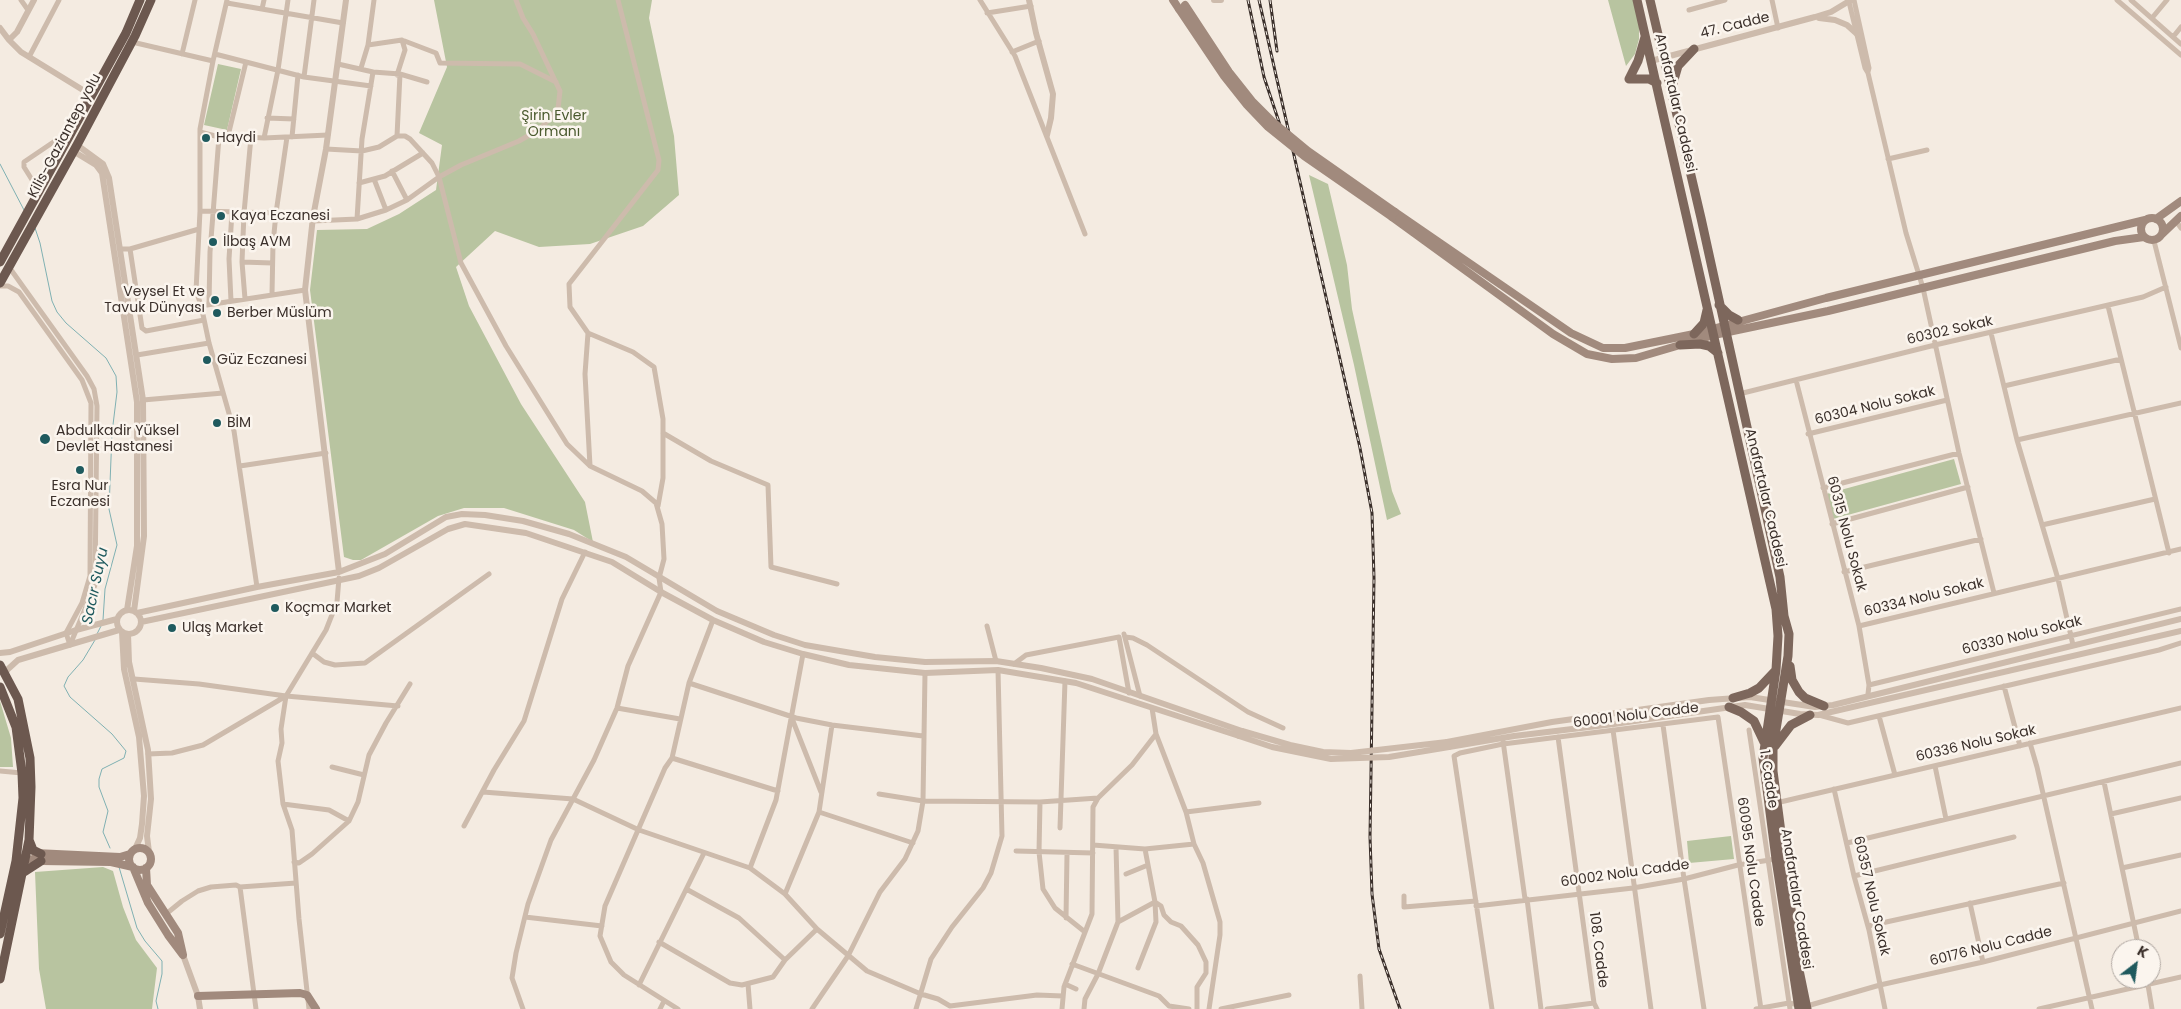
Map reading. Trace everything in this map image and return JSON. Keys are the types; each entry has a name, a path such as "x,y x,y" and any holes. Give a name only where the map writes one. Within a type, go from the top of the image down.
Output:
{"highway":[{"name":"Kilis-Gaziantep yolu","path":"0,262 126,33 140,0"},
{"name":"Kilis-Gaziantep yolu","path":"0,285 132,42 151,0"},
{"path":"0,665 18,699 30,758 31,787 29,840 22,855 0,934"},
{"path":"0,687 16,727 22,774 22,855 24,872 0,979"},
{"path":"24,872 41,857 33,850 29,840"}],"main road":[{"path":"1173,0 1182,5 1252,101 1301,146 1553,334 1587,354 1612,359 1636,358 1724,329 1828,312 2116,241 2144,237 2154,240 2179,222"},
{"name":"Anafartalar Caddesi","path":"1637,0 1776,609 1778,636 1773,748 1776,803 1803,1007"},
{"name":"Anafartalar Caddesi","path":"1650,0 1780,577 1788,634 1788,656 1776,705 1764,742 1763,758 1772,859 1803,1007"},
{"path":"1645,36 1638,61 1629,79 1650,79 1657,83"},
{"path":"1671,91 1678,66 1694,49"},
{"path":"1724,329 1738,320 2145,220 2156,219 2181,202"},
{"path":"1394,215 1571,333 1592,344 1603,348 1625,348 1694,334 1714,332"},
{"path":"2156,219 2162,224 2162,234"},
{"path":"2144,237 2141,227 2145,220"},
{"path":"1719,304 1729,316 1738,320"},
{"path":"1694,334 1704,323 1708,305"},
{"path":"1680,345 1700,344 1709,346 1718,353"},
{"path":"1788,656 1792,680 1799,692 1805,698 1824,706"},
{"path":"1732,698 1750,693 1759,688 1776,670"},
{"path":"1729,707 1754,721 1764,742"},
{"path":"1773,748 1791,725 1814,715"},
{"path":"41,857 120,857 143,848 149,852 151,859 146,868 147,885 178,933 183,955"},
{"path":"133,851 129,861 148,902 183,955"},
{"path":"22,855 112,862 139,870 146,868"},
{"path":"198,996 300,993 307,995 316,1009"}],"street":[{"path":"21,0 28,10"},
{"path":"9,40 17,32 34,0"},
{"path":"29,57 58,0"},
{"path":"182,54 195,0"},
{"path":"262,9 264,0"},
{"path":"264,138 278,70 288,0"},
{"path":"272,294 272,263 276,213 314,0"},
{"path":"309,1009 292,830 284,804 278,761 282,743 281,729 286,696 326,630 337,602 339,580 326,453 305,290 313,219 326,149 346,0"},
{"path":"361,68 368,45 374,0"},
{"path":"200,211 276,213 313,219 357,219 386,210 407,200 438,177 460,165 520,142 540,129 558,109 560,91 533,34 523,18 516,0"},
{"path":"522,1009 512,978 516,954 540,869 551,840 594,760 617,708 628,666 661,592 659,578 664,558 664,538 658,506 663,478 663,419 654,368 633,352 588,333 570,307 569,284 658,170 659,160 618,0"},
{"path":"980,0 1012,52 1047,135 1085,234"},
{"path":"1214,0 1221,0"},
{"path":"1689,10 1726,0"},
{"path":"1772,0 1778,28"},
{"path":"2117,0 2181,55"},
{"path":"2131,0 2181,44"},
{"path":"2152,18 2167,0"},
{"path":"1851,1 1865,68 1868,73 1906,233 1923,288 1958,453 1994,593"},
{"path":"1851,1 1869,68 1868,73"},
{"name":"47. Cadde","path":"1651,61 1663,56 1815,17 1831,12 1851,1"},
{"path":"257,587 234,431 196,291 200,211 200,132 213,61 227,2 343,23"},
{"path":"987,13 1030,3 1053,94 1047,135"},
{"path":"1815,17 1836,20 1847,25 1857,34"},
{"path":"2173,37 2181,27"},
{"path":"0,28 15,47 91,95"},
{"path":"368,45 402,40 436,53 440,63 520,64 556,82"},
{"path":"397,136 399,75 405,50 402,40"},
{"path":"1012,52 1039,41"},
{"path":"132,42 213,61"},
{"path":"215,54 301,76 371,86"},
{"path":"228,136 246,62"},
{"path":"338,64 426,82"},
{"path":"357,219 362,151 373,72"},
{"path":"267,118 294,119"},
{"path":"200,132 219,137 264,138 328,134"},
{"path":"326,149 362,151 379,147 397,136 405,136 410,139 432,164 438,177 462,263 506,346 566,444 590,466 642,491 658,506"},
{"path":"209,304 210,252 219,137"},
{"path":"245,299 242,262 244,213 251,137"},
{"path":"38,194 24,166 24,162 55,141 65,142"},
{"path":"75,148 98,159 106,168 143,400 144,536 132,611"},
{"path":"75,148 94,163 102,173 137,402 138,546 132,611 141,622"},
{"path":"1888,158 1926,150"},
{"path":"359,183 392,171 423,153"},
{"path":"392,171 407,200"},
{"path":"374,179 386,210"},
{"path":"231,301 229,260 232,212"},
{"path":"120,249 130,249 198,229"},
{"path":"2154,240 2181,348"},
{"path":"130,249 142,328 146,331 204,320"},
{"path":"242,262 272,263"},
{"path":"9,267 88,378 94,389 97,406 96,574 93,593 70,645"},
{"path":"0,285 8,286 19,292 81,378 88,392 92,414 90,576 82,603 66,633 70,645"},
{"name":"60302 Sokak","path":"1739,394 1935,345 2108,306 2142,297 2166,287"},
{"path":"201,305 305,290"},
{"path":"2108,306 2169,552"},
{"path":"588,333 585,374 590,466"},
{"path":"1991,333 2017,440 2058,580 2073,645"},
{"path":"137,355 209,343"},
{"path":"2004,386 2121,359"},
{"path":"81,378 82,370"},
{"path":"81,378 88,378"},
{"name":"60315 Nolu Sokak","path":"1796,380 1808,434 1859,626 1869,685 1868,694"},
{"path":"143,400 223,393"},
{"name":"60304 Nolu Sokak","path":"1808,434 1946,400"},
{"path":"2017,440 2181,403"},
{"path":"663,433 711,461 768,485 771,567 837,584"},
{"path":"240,466 326,453"},
{"path":"1822,488 1958,453"},
{"path":"1832,524 1968,487"},
{"path":"2042,525 2155,499"},
{"path":"149,852 147,836 151,799 148,754 134,679 123,632 117,620 120,613 339,572 384,554 446,517 462,514 500,517 569,534 626,557 717,611 774,635 806,645 874,657 925,662 996,661 1014,664 1092,680 1241,733"},
{"path":"141,622 359,576 379,568 448,529 465,524 526,532 612,562 661,592 713,620 764,642 804,654 849,665 925,673 998,670 1065,681 1152,708 1290,746 1323,752 1351,753 1503,741 1745,705 1824,706 2181,619"},
{"path":"1844,572 1981,539"},
{"name":"60334 Nolu Sokak","path":"1859,626 1994,593 2058,580 2181,549"},
{"path":"464,826 524,721 562,599 584,552"},
{"path":"312,654 324,662 335,665 365,663 489,574"},
{"name":"60330 Nolu Sokak","path":"1869,685 2181,609"},
{"path":"85,612 94,625"},
{"path":"0,653 10,652 76,630 117,620"},
{"path":"678,1009 664,1002 624,975 611,962 600,936 605,906 665,768 672,758 689,684 713,620"},
{"path":"5,676 7,670 18,660 105,634 136,632 141,622"},
{"path":"987,626 996,661"},
{"path":"1814,715 2181,631"},
{"path":"123,632 124,669 139,737 144,796 140,838 133,851"},
{"path":"1140,697 1124,635 1147,645 1248,712 1283,728"},
{"path":"1014,664 1026,655 1119,636 1130,694"},
{"path":"1448,744 1609,713 1750,697 1814,715 1848,722 2181,643"},
{"path":"750,868 773,811 804,654"},
{"path":"916,1009 931,959 952,927 983,888 991,873 1002,836 998,670"},
{"path":"812,1009 848,956 880,892 905,859 918,831 923,802 925,673"},
{"path":"134,679 199,684 286,696 398,706"},
{"path":"1060,828 1065,681"},
{"path":"294,862 299,863 312,854 349,821 358,802 369,755 410,684"},
{"path":"689,684 791,716 832,725 923,736"},
{"path":"2004,686 2020,746"},
{"path":"148,754 172,753 203,746 286,696"},
{"path":"617,708 680,719"},
{"path":"1152,708 1156,734 1186,812 1194,844 1220,922 1220,935 1209,1009"},
{"name":"60336 Nolu Sokak","path":"1776,803 2181,708"},
{"path":"791,716 821,794"},
{"path":"1879,716 1895,775"},
{"name":"60001 Nolu Cadde","path":"1476,903 1463,806 1453,758 1460,752 1503,741 1558,737 1718,717"},
{"name":"60095 Nolu Cadde","path":"1718,717 1759,1009"},
{"path":"785,894 819,812 832,725"},
{"path":"1663,725 1704,1009"},
{"path":"1613,730 1633,888 1651,1009"},
{"name":"1. Cadde","path":"1749,730 1772,859 1790,1009"},
{"path":"1062,1009 1065,984 1092,914 1093,807 1098,798 1132,765 1156,734"},
{"name":"108. Cadde","path":"1558,737 1594,1003 1597,1009"},
{"path":"1503,741 1541,1009"},
{"path":"2030,743 2044,796 2092,1009"},
{"path":"672,758 778,791"},
{"path":"1846,843 2181,762"},
{"path":"1935,766 1946,819"},
{"path":"332,767 364,776"},
{"path":"0,770 22,774"},
{"path":"2104,782 2137,939"},
{"name":"60357 Nolu Sokak","path":"1834,789 1854,876 1868,926 1885,1009"},
{"path":"483,792 573,799 639,830 750,868 785,894 817,929 867,971 920,994 938,999 950,1006 961,1007 1037,995 1063,996"},
{"path":"879,794 923,802 1040,802 1098,798"},
{"path":"2111,814 2181,798"},
{"path":"1040,802 1039,852 1043,889 1050,902 1066,919 1085,932"},
{"path":"1186,812 1259,803"},
{"path":"284,804 329,810 349,821"},
{"path":"819,812 913,843"},
{"path":"1854,876 2014,837"},
{"path":"1093,845 1145,849 1194,844"},
{"path":"1084,1009 1085,999 1098,974 1118,922 1116,847"},
{"path":"1138,968 1156,922 1155,902 1145,849"},
{"path":"1016,851 1067,854 1093,853"},
{"path":"639,985 659,942 688,890 704,853"},
{"path":"1066,919 1067,854"},
{"path":"2122,868 2181,855"},
{"name":"60002 Nolu Cadde","path":"1404,896 1404,907 1526,899 1633,888 1684,879 1738,865 1772,859"},
{"path":"1126,874 1148,865"},
{"path":"166,914 198,891 211,887 236,886 240,888 296,882"},
{"path":"1868,926 2064,883"},
{"path":"240,888 256,1009"},
{"path":"688,890 739,918 785,960"},
{"path":"1118,922 1155,902"},
{"path":"1155,902 1161,906 1164,915 1171,922 1181,926 1205,956 1206,973 1197,988 1197,1009"},
{"path":"1476,903 1492,1009"},
{"path":"1970,903 1982,962"},
{"name":"60176 Nolu Cadde","path":"1803,1007 1880,985 1982,962 2181,912"},
{"path":"526,917 602,926"},
{"path":"659,942 730,984 748,984 773,977 785,960 817,929"},
{"path":"183,955 198,996 200,1009"},
{"path":"1072,964 1159,996 1169,1006 1189,1009"},
{"path":"1360,976 1362,1009"},
{"path":"2161,980 2181,977"},
{"path":"748,984 750,1009"},
{"path":"1065,984 1076,989"},
{"path":"2039,1009 2120,989"},
{"path":"2149,989 2152,1009"},
{"path":"1221,1009 1289,995"},
{"path":"660,1009 664,1002"},
{"path":"1547,1009 1594,1003"},
{"path":"1759,1009 1789,1003 1803,1007"}],"green space":[{"name":"Şirin Evler Ormanı","path":"434,0 652,0 649,18 674,136 679,195 643,226 590,244 539,247 495,231 456,267 469,306 521,404 585,502 593,542 574,530 504,508 464,508 438,516 361,560 353,560 344,557 310,290 317,230 367,229 399,214 436,190 442,145 419,133 447,67"},
{"path":"1608,0 1633,0 1639,24 1639,39 1635,54 1626,66"},
{"path":"218,64 241,69 227,130 204,125"},
{"path":"1309,175 1328,184 1347,265 1352,309 1392,491 1401,514 1387,520 1354,365"},
{"path":"1954,459 1961,484 1833,519 1826,494"},
{"path":"0,701 11,738 13,767 0,767"},
{"path":"1731,836 1734,859 1689,863 1687,841"},
{"path":"103,867 113,871 123,907 136,940 157,968 152,1009 46,1009 39,969 35,872"}],"waterway":[{"name":"Sacır Suyu","path":"0,164 24,210"},
{"name":"Sacır Suyu","path":"35,228 52,301 57,312 66,323 106,358 116,376 117,392 112,433 109,509 117,545 105,589 103,620"},
{"name":"Sacır Suyu","path":"97,634 101,626"},
{"name":"Sacır Suyu","path":"95,640 83,660 68,677 64,686 70,697 112,734 126,751 124,758 102,769 99,779 99,787 108,811 103,832 110,848"},
{"name":"Sacır Suyu","path":"119,867 137,928 162,961 162,974 156,1001 158,1009"}],"railway":[{"path":"1248,0 1264,77 1285,140"},
{"path":"1259,0 1360,448 1372,513 1374,578 1370,837 1372,894 1379,949 1400,1009"},
{"path":"1270,0 1277,51"}],"place":[{"name":"Haydi","path":"206,138"},
{"name":"Kaya Eczanesi","path":"221,216"},
{"name":"İlbaş AVM","path":"213,242"},
{"name":"Veysel Et ve Tavuk Dünyası","path":"215,300"},
{"name":"Berber Müslüm","path":"217,313"},
{"name":"Güz Eczanesi","path":"207,360"},
{"name":"BİM","path":"217,423"},
{"name":"Abdulkadir Yüksel Devlet Hastanesi","path":"45,439"},
{"name":"Esra Nur Eczanesi","path":"80,470"},
{"name":"Koçmar Market","path":"275,608"},
{"name":"Ulaş Market","path":"172,628"}]}
